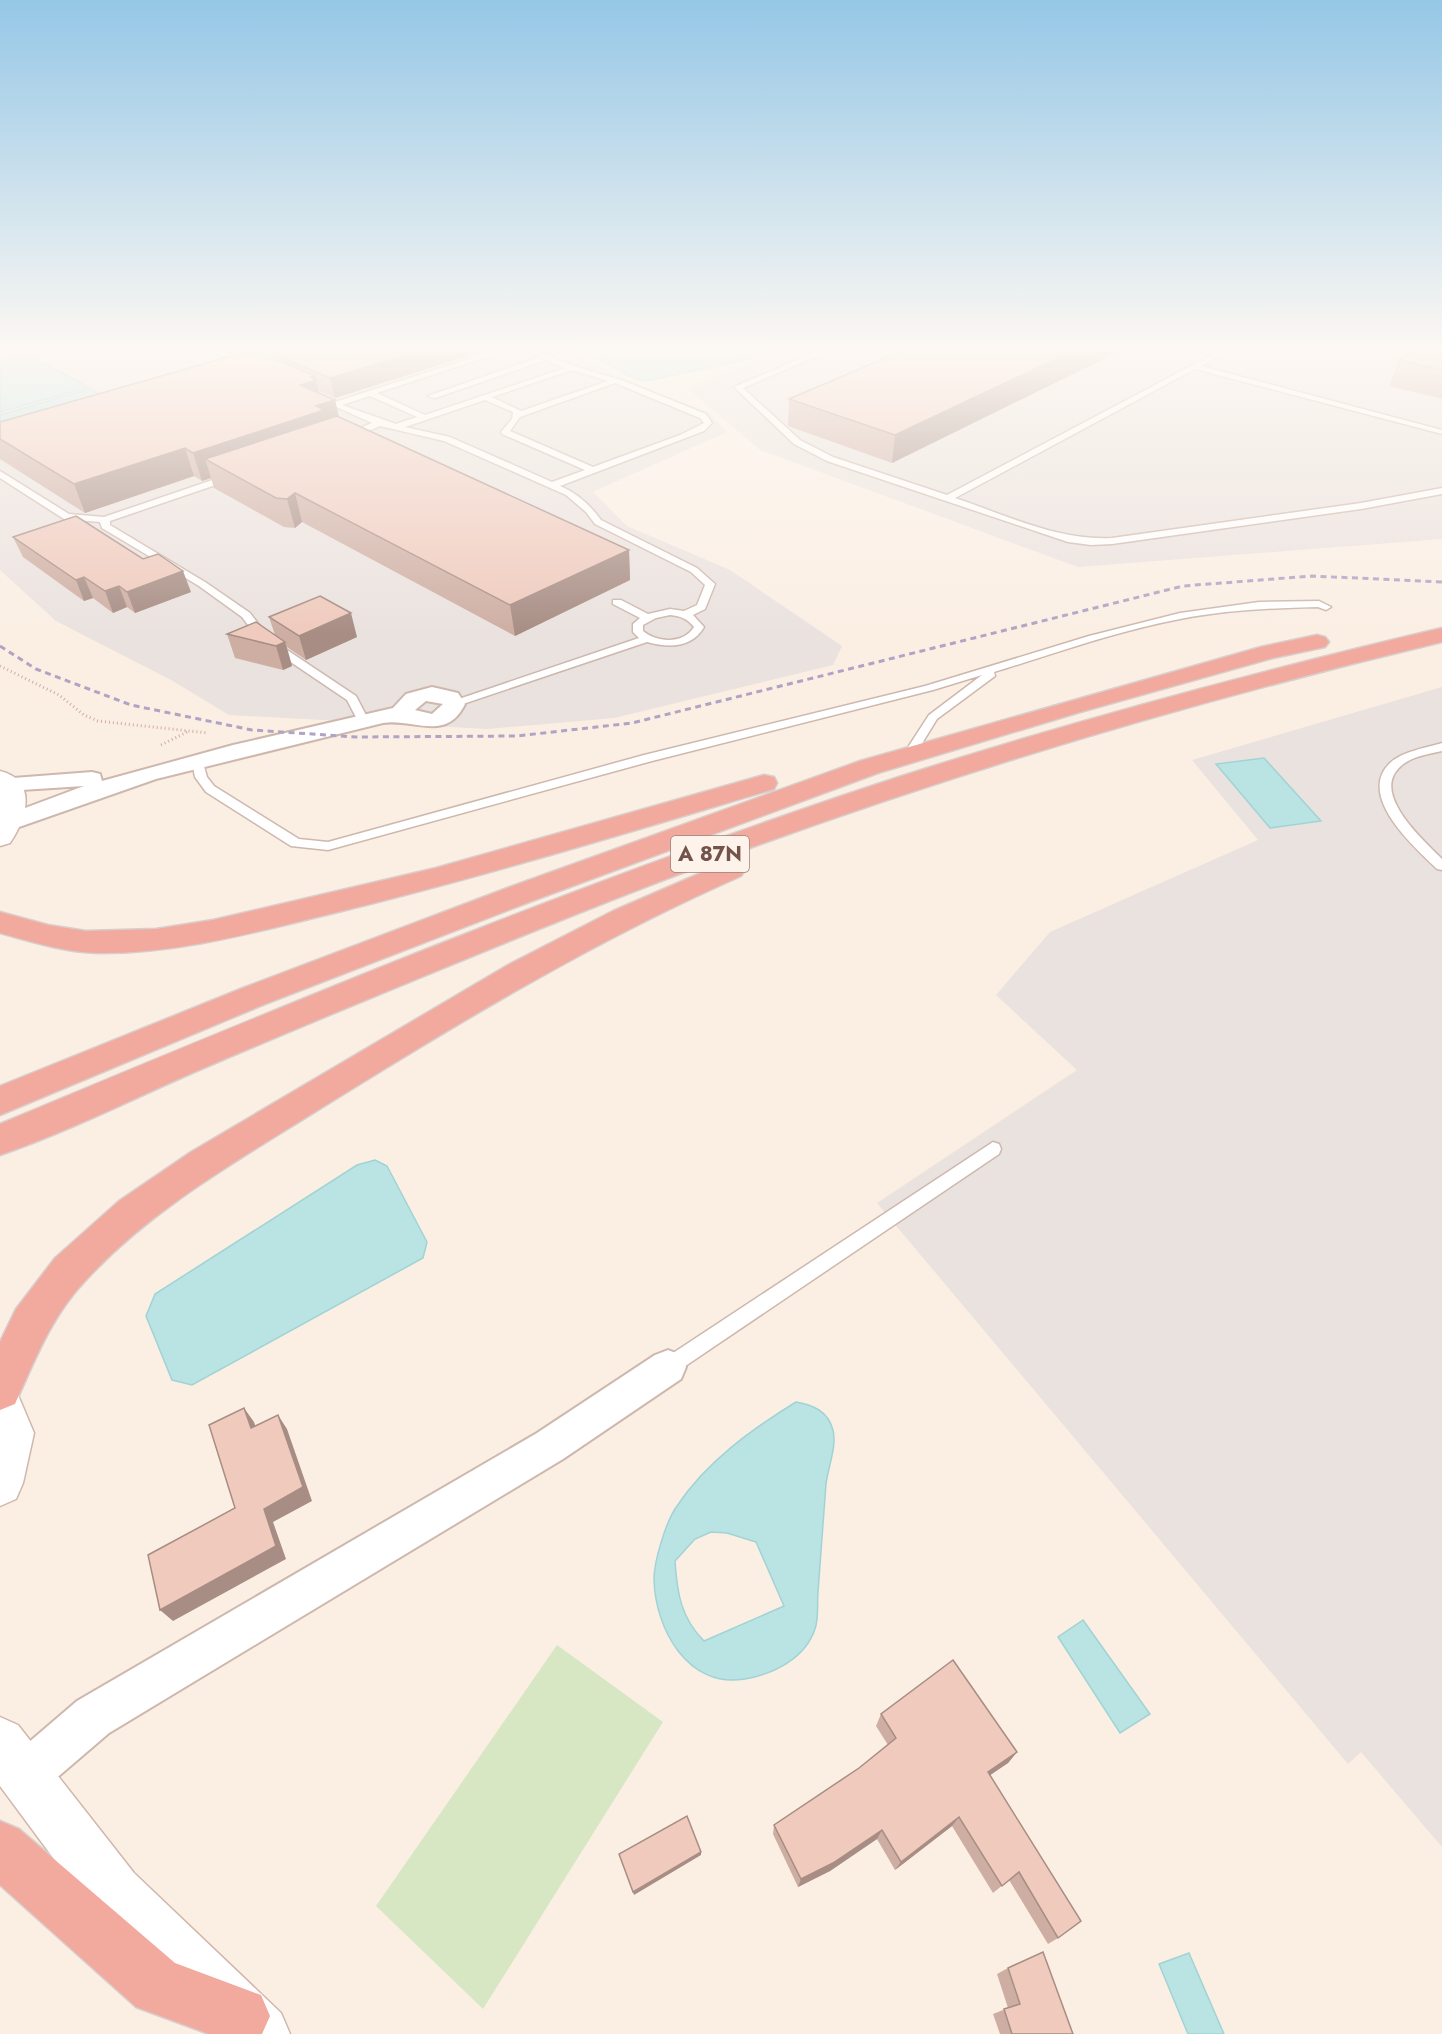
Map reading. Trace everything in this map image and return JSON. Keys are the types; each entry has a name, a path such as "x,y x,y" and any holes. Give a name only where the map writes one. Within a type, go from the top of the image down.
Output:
{"highway":[{"name":"A 87N","path":"0,1140 256,1032 909,769 1269,652 1442,614"},
{"name":"A 87N","path":"0,1101 254,996 521,894 869,767 909,769 1099,724 1302,668 1442,635"},
{"path":"0,922 47,935 96,943 165,939 267,919 409,886 807,770 869,767"},
{"path":"0,1390 42,1304 87,1253 138,1207 219,1154 502,983 697,883 873,813 909,769"},
{"path":"0,1848 157,1986 250,2025"}],"street":[{"path":"5,830 62,800 249,748 363,720 405,713 411,719 434,720 445,716 452,710 454,704"},
{"path":"3,781 77,781 171,770"},
{"path":"3,781 12,795 14,808 5,830"},
{"path":"250,2025 114,1893 12,1760 93,1717 550,1446 668,1367"},
{"path":"0,1403 12,1433 0,1483"}],"lane":[{"path":"460,445 569,493 589,510 598,522 694,570 710,584 701,607 686,614"},
{"path":"535,445 593,470"},
{"path":"551,486 663,445"},
{"path":"803,445 830,459 949,498 1032,529 1068,539 1091,542 1361,506 1442,491"},
{"path":"949,498 1048,445"},
{"path":"0,474 68,517 105,520 241,473"},
{"path":"105,520 105,526 202,584 246,615 265,640 352,698 363,720"},
{"path":"617,602 646,617"},
{"path":"198,762 201,777 210,789 296,843 328,846 648,758 999,668 1094,638 1205,611 1259,605 1318,604 1326,608"},
{"path":"454,704 646,639 673,643 687,640 696,634 699,627 696,620 686,614 672,612 646,617 638,624 638,632 646,639"},
{"path":"909,769 933,717 999,668"},
{"path":"1442,747 1411,756 1393,767 1385,786 1394,816 1442,866"},
{"path":"668,1367 993,1149"}],"path":[{"path":"0,666 59,695 84,715 98,721 175,728 248,740 249,748"}],"shaded area":[{"path":"0,445 698,445 593,492 627,526 730,570 842,646 833,665 614,718 487,729 229,715 171,680 56,621 0,570"},
{"path":"754,445 1442,445 1442,539 1078,567 760,450"},
{"path":"1442,687 1442,1847 1361,1752 1348,1764 877,1203 1077,1070 996,995 1050,932 1258,840 1192,760"}],"green space":[{"path":"557,1645 663,1722 483,2009 376,1906"}],"water":[{"path":"1264,758 1321,821 1270,828 1216,764"},
{"path":"375,1160 387,1166 427,1242 423,1258 192,1385 172,1380 146,1316 155,1294 357,1165"},
{"path":"796,1402 808,1405 819,1410 828,1418 833,1430 833,1450 826,1484 816,1625 804,1649 787,1663 756,1677 725,1680 707,1675 691,1665 678,1652 668,1635 656,1598 654,1579 656,1562 669,1521 689,1490 731,1448","holes":["711,1532 727,1533 756,1542 784,1606 704,1641 685,1614 677,1584 675,1561 695,1539"]},
{"path":"1083,1620 1150,1714 1120,1733 1058,1637"},
{"path":"1189,1953 1224,2034 1188,2034 1159,1964"}],"building":[{"path":"10,445 218,445 193,453 185,448 74,484"},
{"path":"248,445 400,445 629,550 510,605 295,493 287,499 276,498 205,459"},
{"path":"76,516 143,559 158,554 183,571 127,592 119,586 105,591 84,577 76,580 13,537"},
{"path":"320,596 351,613 299,636 269,617"},
{"path":"256,622 285,642 276,646 227,634"},
{"path":"244,1408 251,1428 278,1415 303,1487 264,1509 276,1546 160,1610 148,1555 235,1508 209,1425"},
{"path":"953,1660 1017,1752 988,1772 1081,1921 1058,1938 1019,1872 1002,1886 959,1817 901,1862 882,1830 833,1863 801,1879 774,1825 859,1768 896,1738 881,1714"},
{"path":"687,1816 701,1852 633,1892 619,1854"},
{"path":"1043,1952 1073,2034 1012,2034 1004,2009 1020,2004 1008,1968"}],"railway":[{"path":"0,646 36,669 131,705 252,730 356,737 517,736 632,723 1183,586 1312,576 1442,582"}]}
